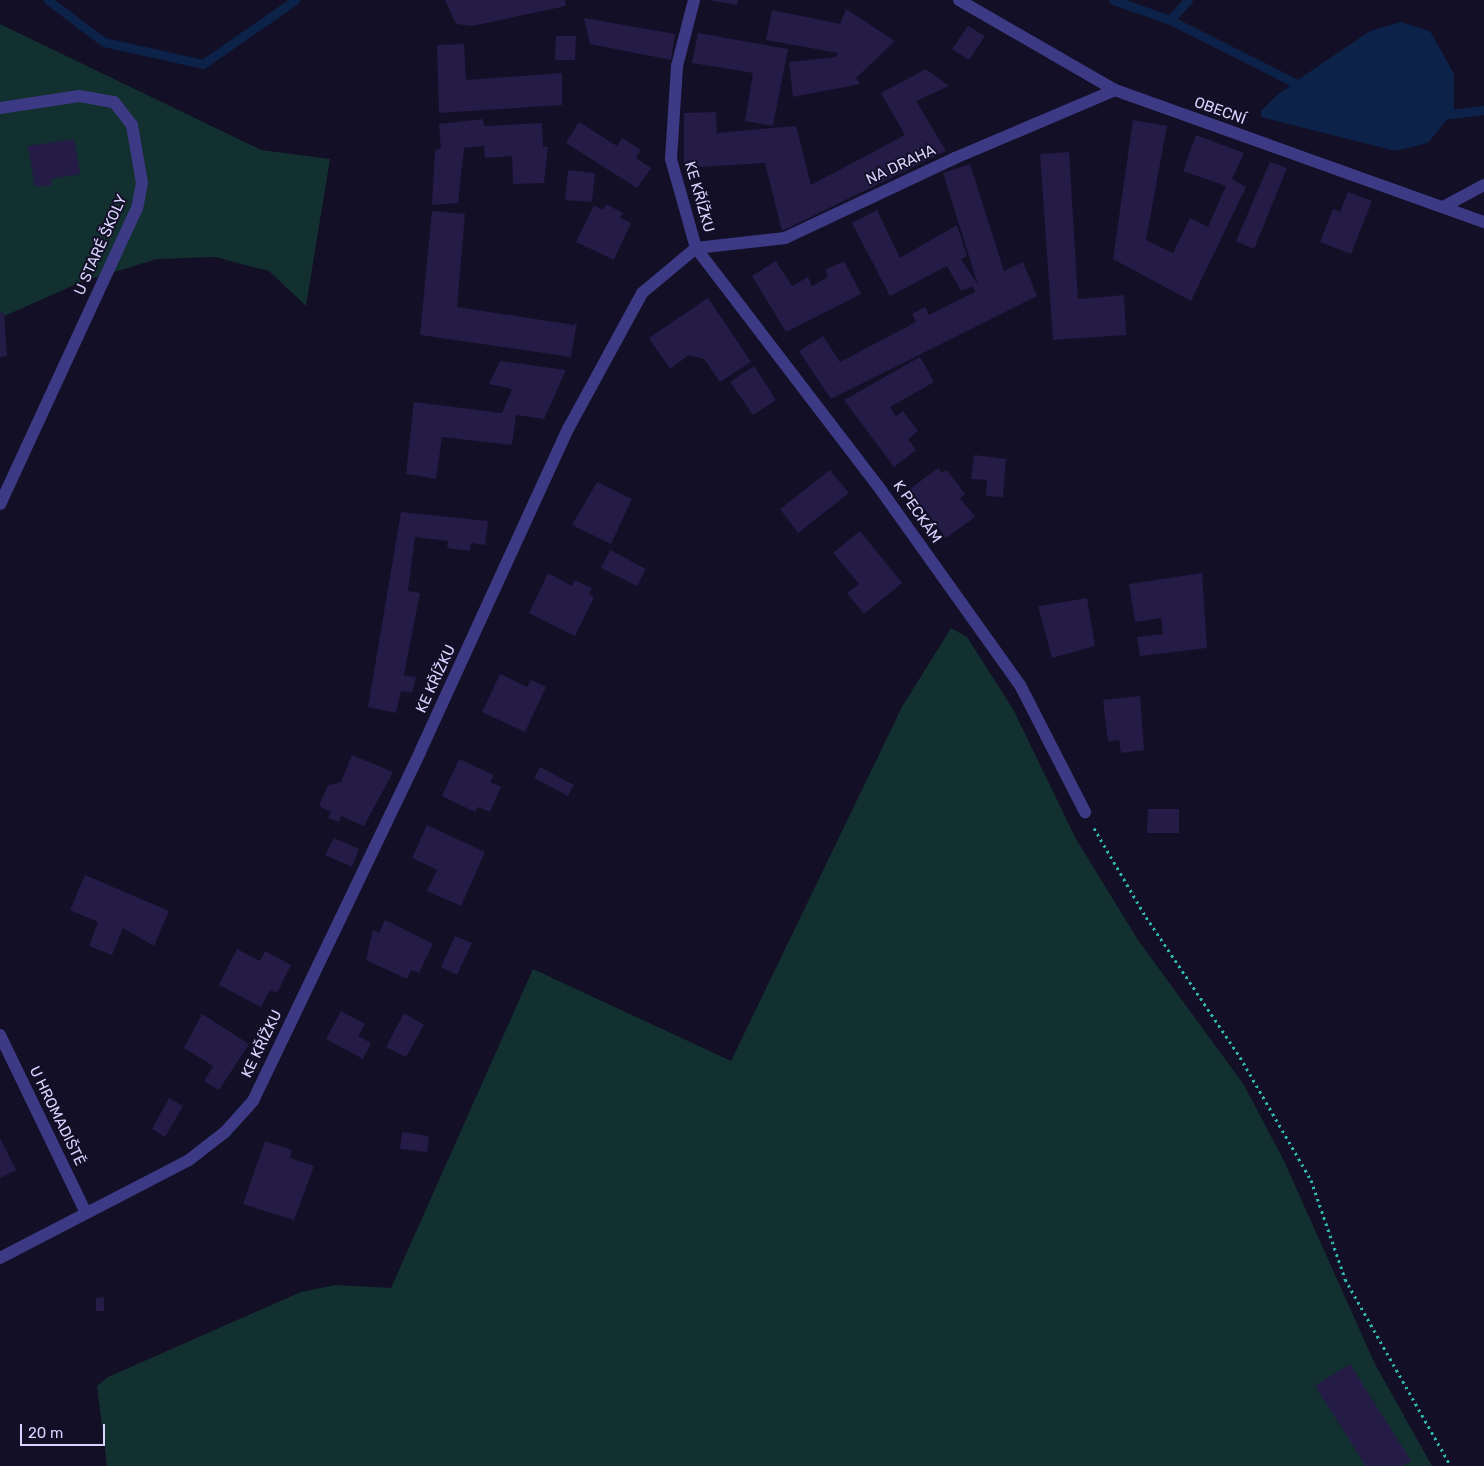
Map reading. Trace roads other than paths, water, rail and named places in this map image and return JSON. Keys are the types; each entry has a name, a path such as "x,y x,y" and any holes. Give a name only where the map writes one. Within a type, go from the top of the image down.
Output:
{"street":[{"name":"KE KŘÍŽKU","path":"0,1258 86,1211 189,1160 226,1132 253,1101 568,429 642,293 696,248 671,159 677,66 694,0"},
{"name":"OBECNÍ","path":"959,0 1115,90 1484,222"},
{"name":"NA DRAHA","path":"696,248 786,238 954,158 1115,90"},
{"name":"U STARÉ ŠKOLY","path":"0,108 79,96 114,102 132,124 142,183 137,208 0,504"},
{"path":"1443,207 1484,185"},
{"name":"K PECKÁM","path":"696,248 878,486 1020,685 1085,812"},
{"name":"U HROMADIŠTĚ","path":"0,1035 86,1211"}],"water":[{"path":"1401,22 1430,31 1454,74 1454,111 1428,143 1395,151 1261,117 1261,111 1276,96 1315,68 1370,31"}],"waterway":[{"path":"48,0 104,42 203,64 295,0"},
{"path":"1113,0 1170,20 1188,0"},
{"path":"1170,20 1303,87"},
{"path":"1442,115 1484,110"}]}
